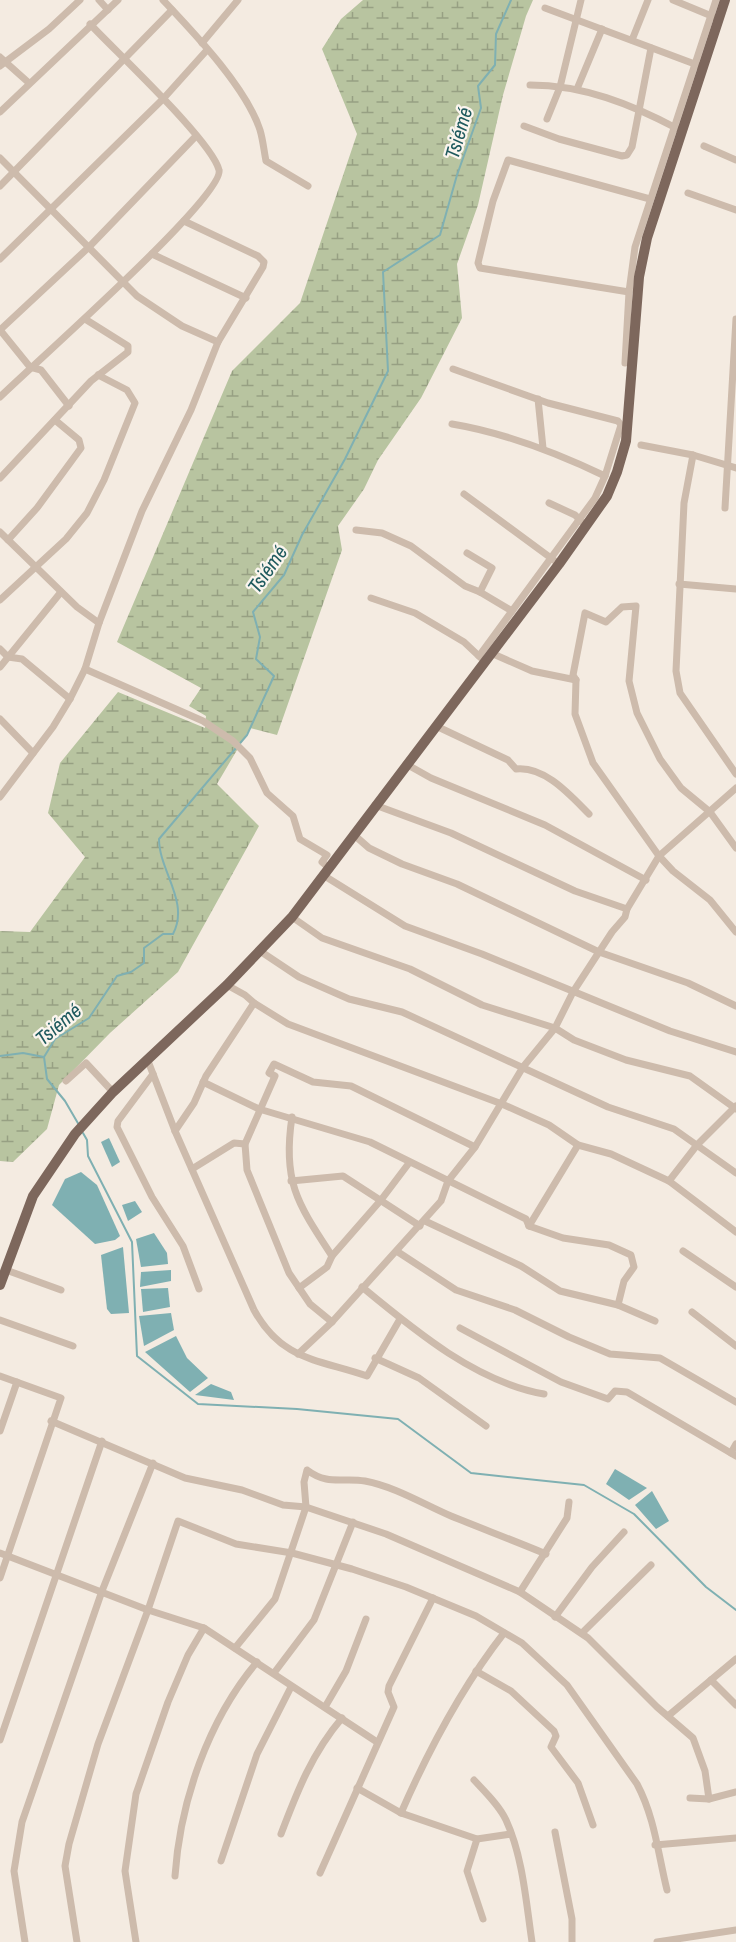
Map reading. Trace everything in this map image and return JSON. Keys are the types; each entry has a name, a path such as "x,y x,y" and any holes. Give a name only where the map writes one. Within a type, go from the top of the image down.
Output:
{"main road":[{"path":"0,1285 33,1197 84,1122 227,985 292,917 436,726 614,480 626,441 639,277 653,216 715,17 725,0"}],"street":[{"path":"29,83 2,62 49,29 80,0"},
{"path":"99,0 108,9"},
{"path":"0,112 90,24 118,0"},
{"path":"163,0 202,43 250,107 260,130 266,162 308,186"},
{"path":"202,43 218,27 238,0"},
{"path":"547,119 560,87 581,0"},
{"path":"632,40 648,0"},
{"path":"673,0 715,17 716,0"},
{"path":"545,8 699,65"},
{"path":"0,186 125,61 172,10"},
{"path":"0,397 152,254 217,184 220,176 217,164 196,136 90,24"},
{"path":"577,89 602,29"},
{"path":"524,126 559,139 622,156 630,151 651,48"},
{"path":"0,259 163,99 207,50"},
{"path":"530,85 577,89 638,110 679,129 650,199 635,247 629,292 625,363"},
{"path":"69,406 41,370 30,368 0,330 89,247 196,136"},
{"path":"704,146 736,160"},
{"path":"0,158 51,207 123,283 158,312 218,342"},
{"path":"629,292 480,268 478,263 493,201 507,160 650,199"},
{"path":"688,193 736,210"},
{"path":"1,792 33,753 70,699 85,669 99,623 142,511 191,410 218,342 263,267 261,259 184,221"},
{"path":"152,254 246,298"},
{"path":"0,478 98,375 129,349 85,319"},
{"path":"725,508 736,319"},
{"path":"453,369 538,399 620,422 605,476 584,524 549,503"},
{"path":"0,600 77,528 104,480 135,403 127,390 98,375"},
{"path":"538,399 543,448"},
{"path":"8,540 37,508 81,448 79,440 55,420"},
{"path":"452,424 487,430 543,448 605,476"},
{"path":"641,445 693,455 736,468"},
{"path":"693,455 684,503 676,671 680,693 736,774"},
{"path":"464,494 556,561 512,611 485,657"},
{"path":"356,530 382,532 411,546 465,586 512,611"},
{"path":"0,532 61,592 99,623"},
{"path":"467,553 492,568 480,592"},
{"path":"679,584 736,589"},
{"path":"0,667 61,592"},
{"path":"371,598 415,613 485,657 532,671 576,680"},
{"path":"736,848 710,812 681,788 660,759 637,713 629,681 636,606 622,607 606,622 585,613 573,675 576,680 575,714 593,763 659,856 673,871 710,900 736,932"},
{"path":"0,649 8,657 22,659 70,699"},
{"path":"85,669 203,721 233,741 250,758 267,793 293,816 300,839 327,855 322,862 325,871 405,926 482,954 670,1030 736,1052"},
{"path":"0,719 33,753"},
{"path":"436,726 508,760 516,769 528,768 551,780 567,791 589,814"},
{"path":"406,764 431,778 545,825 646,880"},
{"path":"298,1354 332,1322 362,1287 398,1252 441,1201 448,1181 475,1147 523,1067 555,1028 573,992 625,917 627,909 659,856 736,788"},
{"path":"375,805 451,833 575,891 627,909"},
{"path":"353,834 369,848 402,864 457,884 599,952 688,983 736,1006"},
{"path":"292,917 322,938 410,969 482,1005 555,1028 574,1040 626,1060 690,1076 736,1108 697,1145 669,1181"},
{"path":"260,951 298,977 349,999 402,1012 608,1107 674,1129 736,1173"},
{"path":"227,985 288,1024 502,1104 549,1125 578,1145 611,1154 669,1181 736,1232"},
{"path":"175,1131 189,1112 203,1082 254,1004"},
{"path":"148,1060 175,1131 260,1321 277,1342 298,1354 367,1376 375,1358 400,1319"},
{"path":"66,1081 86,1063 113,1092"},
{"path":"332,1322 310,1304 289,1273 247,1170 245,1144 275,1076 269,1073 274,1064 313,1082 351,1086 475,1147"},
{"path":"153,1074 120,1118 117,1127 152,1197 187,1255 199,1289"},
{"path":"203,1082 259,1108 370,1143 526,1219 529,1226 564,1238 609,1245 631,1255 634,1267 624,1281 618,1305"},
{"path":"292,1117 291,1181 298,1204 333,1256"},
{"path":"192,1169 234,1143 245,1144"},
{"path":"529,1226 578,1145"},
{"path":"299,1288 327,1267 333,1256 409,1163"},
{"path":"291,1181 343,1176 422,1223 521,1266 560,1291 618,1305 655,1321"},
{"path":"683,1251 736,1287"},
{"path":"398,1252 456,1290 515,1310 569,1338 610,1354 660,1358 736,1402"},
{"path":"6,1270 61,1290"},
{"path":"362,1287 400,1319 479,1370 528,1391 544,1394"},
{"path":"692,1312 736,1346"},
{"path":"0,1320 73,1346"},
{"path":"460,1328 561,1382 608,1399 615,1391 627,1392 733,1454 736,1444"},
{"path":"375,1358 419,1378 486,1426"},
{"path":"0,1376 61,1398 3,1554 0,1578"},
{"path":"0,1431 17,1382"},
{"path":"51,1421 185,1478 242,1490 283,1505 306,1507 353,1522 520,1592 582,1633 696,1742 705,1771 709,1799"},
{"path":"0,1740 102,1441"},
{"path":"25,1942 14,1871 22,1821 102,1591 153,1463"},
{"path":"235,1648 275,1599 306,1507 304,1482 307,1470 318,1477 338,1482 363,1481 392,1489 546,1554"},
{"path":"520,1592 567,1518 569,1502"},
{"path":"77,1942 66,1876 66,1856 98,1744 148,1610 178,1521 236,1544 292,1553 335,1564 433,1598 476,1616 522,1643 544,1662 581,1702 646,1800 657,1834 655,1845 668,1890"},
{"path":"274,1673 314,1620 353,1522"},
{"path":"555,1617 624,1532"},
{"path":"3,1554 148,1610 204,1628 377,1742"},
{"path":"582,1633 651,1565"},
{"path":"320,1873 394,1707 389,1686 433,1598"},
{"path":"325,1707 346,1671 366,1619"},
{"path":"136,1942 125,1871 136,1794 168,1702 188,1655 204,1628"},
{"path":"401,1813 450,1713 476,1671 504,1633"},
{"path":"668,1716 736,1659"},
{"path":"176,1876 183,1819 205,1751 237,1685 256,1662"},
{"path":"476,1671 511,1691 554,1731 556,1736 551,1747 578,1783 593,1825"},
{"path":"711,1680 736,1705"},
{"path":"221,1861 256,1754 291,1687"},
{"path":"281,1834 298,1788 323,1740 342,1719"},
{"path":"474,1780 505,1818 511,1834 524,1884 532,1942"},
{"path":"357,1788 401,1813 477,1839 511,1834"},
{"path":"690,1798 709,1799 736,1792"},
{"path":"555,1832 572,1919 572,1942"},
{"path":"655,1845 736,1838"},
{"path":"477,1839 467,1871 483,1919"},
{"path":"657,1942 736,1930"}],"green space":[{"path":"363,0 533,0 526,16 503,95 478,205 457,264 462,318 421,398 378,460 364,489 338,526 342,550 277,735 250,728 217,784 259,826 178,972 110,1033 59,1085 47,1129 13,1162 0,1161 0,931 30,932 85,857 48,813 60,763 118,692 205,728 206,716 189,706 201,688 117,642 232,371 300,303 357,134 322,49 341,19"}],"water":[{"path":"109,1138 120,1162 112,1167 101,1142"},
{"path":"81,1172 97,1185 120,1236 115,1240 95,1244 52,1205 65,1179"},
{"path":"135,1201 142,1212 128,1221 122,1205"},
{"path":"154,1233 167,1253 168,1264 141,1267 136,1239"},
{"path":"123,1247 129,1313 111,1314 107,1309 101,1255"},
{"path":"171,1270 171,1281 140,1287 141,1272"},
{"path":"168,1288 170,1307 143,1312 141,1289"},
{"path":"171,1313 174,1330 144,1346 139,1316"},
{"path":"176,1336 187,1358 208,1378 190,1392 145,1352"},
{"path":"211,1384 231,1392 234,1400 195,1395"},
{"path":"615,1469 647,1488 629,1500 606,1484"},
{"path":"652,1491 669,1521 656,1529 635,1505"}],"waterway":[{"name":"Tsiémé","path":"0,1056 23,1053 44,1057 55,1039 89,1018 117,976 131,972 144,963 144,948 163,934 173,934 178,910 160,851 159,839 247,735 274,676 256,659 260,637 253,612 284,575 302,535 345,459 388,371 383,272 440,235 457,175 481,108 478,86 495,65 496,34 511,0"},
{"path":"44,1057 47,1079 65,1101 79,1125"},
{"path":"83,1133 87,1140 88,1156 132,1242 137,1356 198,1404 297,1409 398,1419 471,1473 584,1485 634,1514 706,1587 736,1610"}]}
